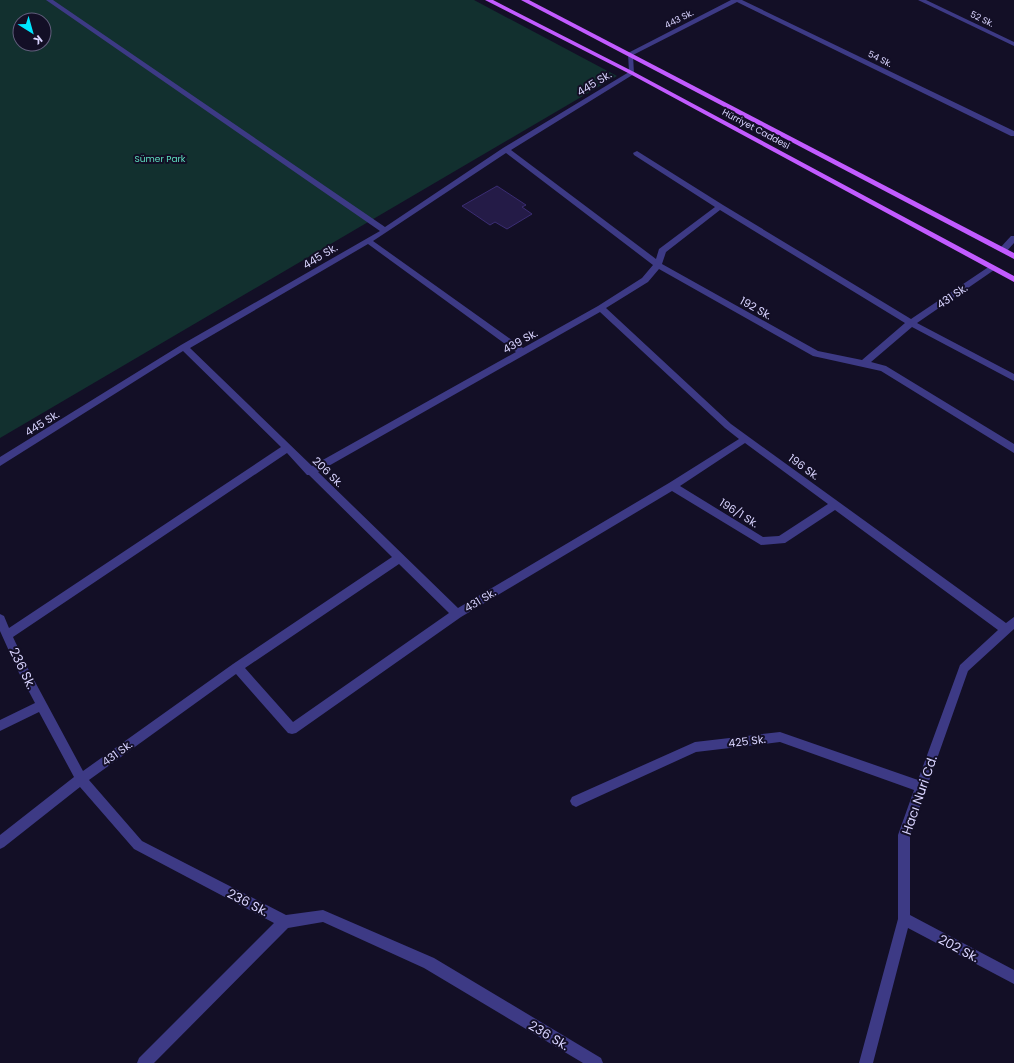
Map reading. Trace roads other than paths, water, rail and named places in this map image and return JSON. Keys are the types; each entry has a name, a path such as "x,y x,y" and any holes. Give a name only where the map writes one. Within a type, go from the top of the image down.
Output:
{"main road":[{"name":"Hürriyet Caddesi","path":"488,0 632,73 1014,279"},
{"name":"Hürriyet Caddesi","path":"524,0 630,54 1014,256"}],"street":[{"path":"51,2 62,0"},
{"name":"443 Sk.","path":"630,54 737,0"},
{"name":"54 Sk.","path":"737,0 1014,134"},
{"name":"52 Sk.","path":"921,0 1014,44"},
{"path":"51,2 385,231"},
{"path":"630,54 632,73"},
{"name":"445 Sk.","path":"0,462 184,347 385,231 506,150 632,73"},
{"name":"192 Sk.","path":"506,150 658,265 816,354 883,368 1014,449"},
{"path":"637,154 911,323 1014,378"},
{"name":"439 Sk.","path":"310,472 601,308 645,280 658,265 662,252 666,248 720,206"},
{"path":"1004,250 1014,238"},
{"path":"368,241 522,352"},
{"name":"431 Sk.","path":"863,364 911,323 993,268"},
{"name":"196 Sk.","path":"601,308 728,426 835,505 1010,625"},
{"name":"206 Sk.","path":"184,347 456,614"},
{"name":"431 Sk.","path":"237,667 292,729 456,614 672,486 745,439"},
{"path":"7,635 287,448"},
{"name":"196/1 Sk.","path":"672,486 761,540 781,540 835,505"},
{"name":"431 Sk.","path":"0,843 81,779 237,667 398,558"},
{"name":"236 Sk.","path":"0,619 22,668 81,779 138,845 285,922 323,916 429,963 596,1063"},
{"name":"Hacı Nuri Cd.","path":"866,1063 904,919 904,835 964,668 1010,625"},
{"path":"0,726 42,705"},
{"name":"425 Sk.","path":"576,801 695,747 780,737 921,787"},
{"name":"202 Sk.","path":"904,919 1014,976"},
{"path":"144,1063 285,922"}],"park label":[{"name":"Sümer Park","path":"160,159"}]}
